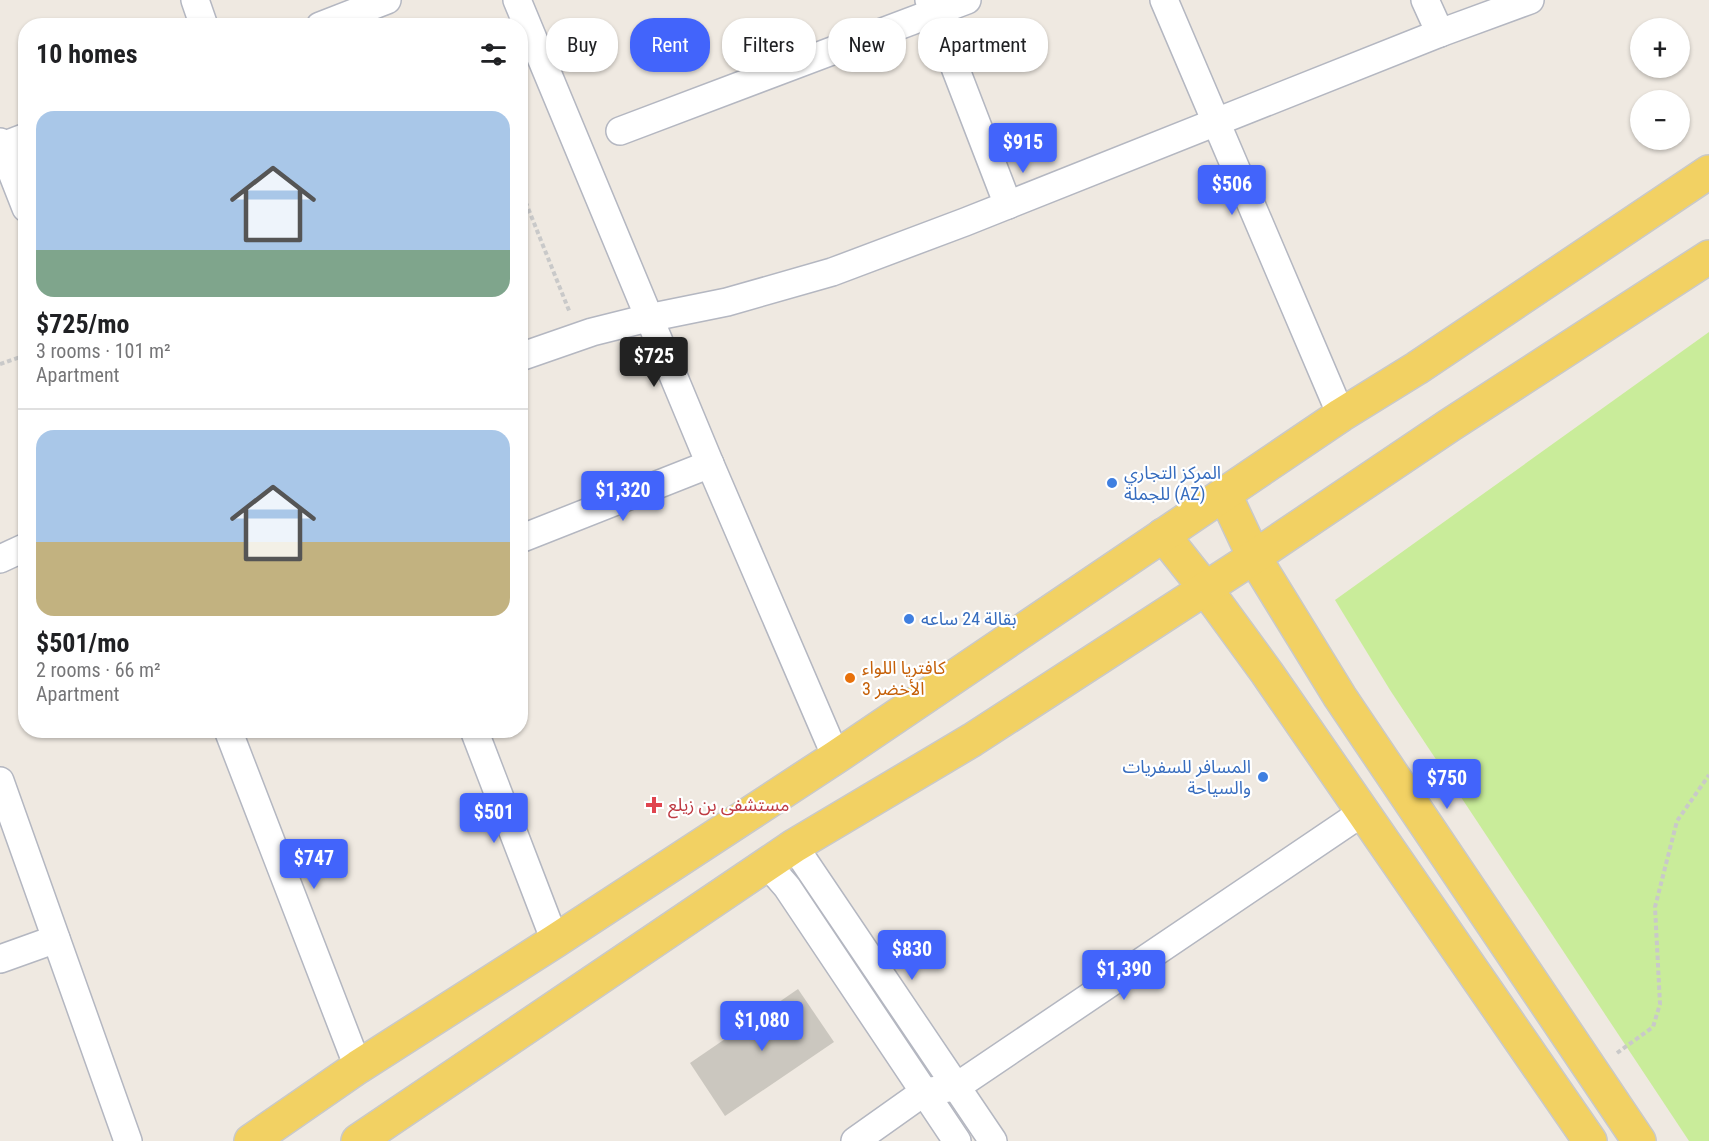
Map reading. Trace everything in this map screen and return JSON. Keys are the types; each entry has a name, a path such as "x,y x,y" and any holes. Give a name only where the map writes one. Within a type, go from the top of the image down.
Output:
{"main road":[{"path":"251,1141 358,1067 836,757 1341,415 1418,368 1709,172"},
{"path":"358,1141 794,846 972,740 1709,257"},
{"path":"1225,495 1254,557 1340,697 1639,1141"},
{"path":"1163,535 1267,673 1590,1141"}],"street":[{"path":"195,0 201,18"},
{"path":"341,18 387,0"},
{"path":"517,0 524,18"},
{"path":"620,131 931,6 967,0"},
{"path":"1164,0 1341,415"},
{"path":"1425,0 1440,33"},
{"path":"528,354 648,318 727,302 832,272 1008,205 1440,33 1530,0"},
{"path":"931,6 1008,205"},
{"path":"528,27 648,318 836,757"},
{"path":"7,143 18,181"},
{"path":"528,536 710,464"},
{"path":"0,559 18,551"},
{"path":"231,738 358,1067"},
{"path":"477,738 555,941"},
{"path":"0,781 128,1141"},
{"path":"855,1141 924,1092 956,1088 1363,812"},
{"path":"794,846 993,1141"},
{"path":"767,864 787,887 957,1141"},
{"path":"0,959 56,939"}],"path":[{"path":"528,208 579,337"},
{"path":"0,364 18,358"},
{"path":"1592,1071 1653,1027 1660,1004 1655,907 1677,821 1709,775"}],"green space":[{"path":"1709,332 1709,1141 1689,1141 1390,690 1335,600"}],"building":[{"path":"798,989 834,1042 725,1116 690,1063"}],"place":[{"name":"المركز التجاري للجملة (AZ)","path":"1112,483"},
{"name":"بقالة 24 ساعه","path":"909,619"},
{"name":"كافتريا اللواء الأخضر 3","path":"850,678"},
{"name":"المسافر للسفريات والسياحة","path":"1263,777"},
{"name":"مستشفى بن زيلع","path":"654,805"}]}
